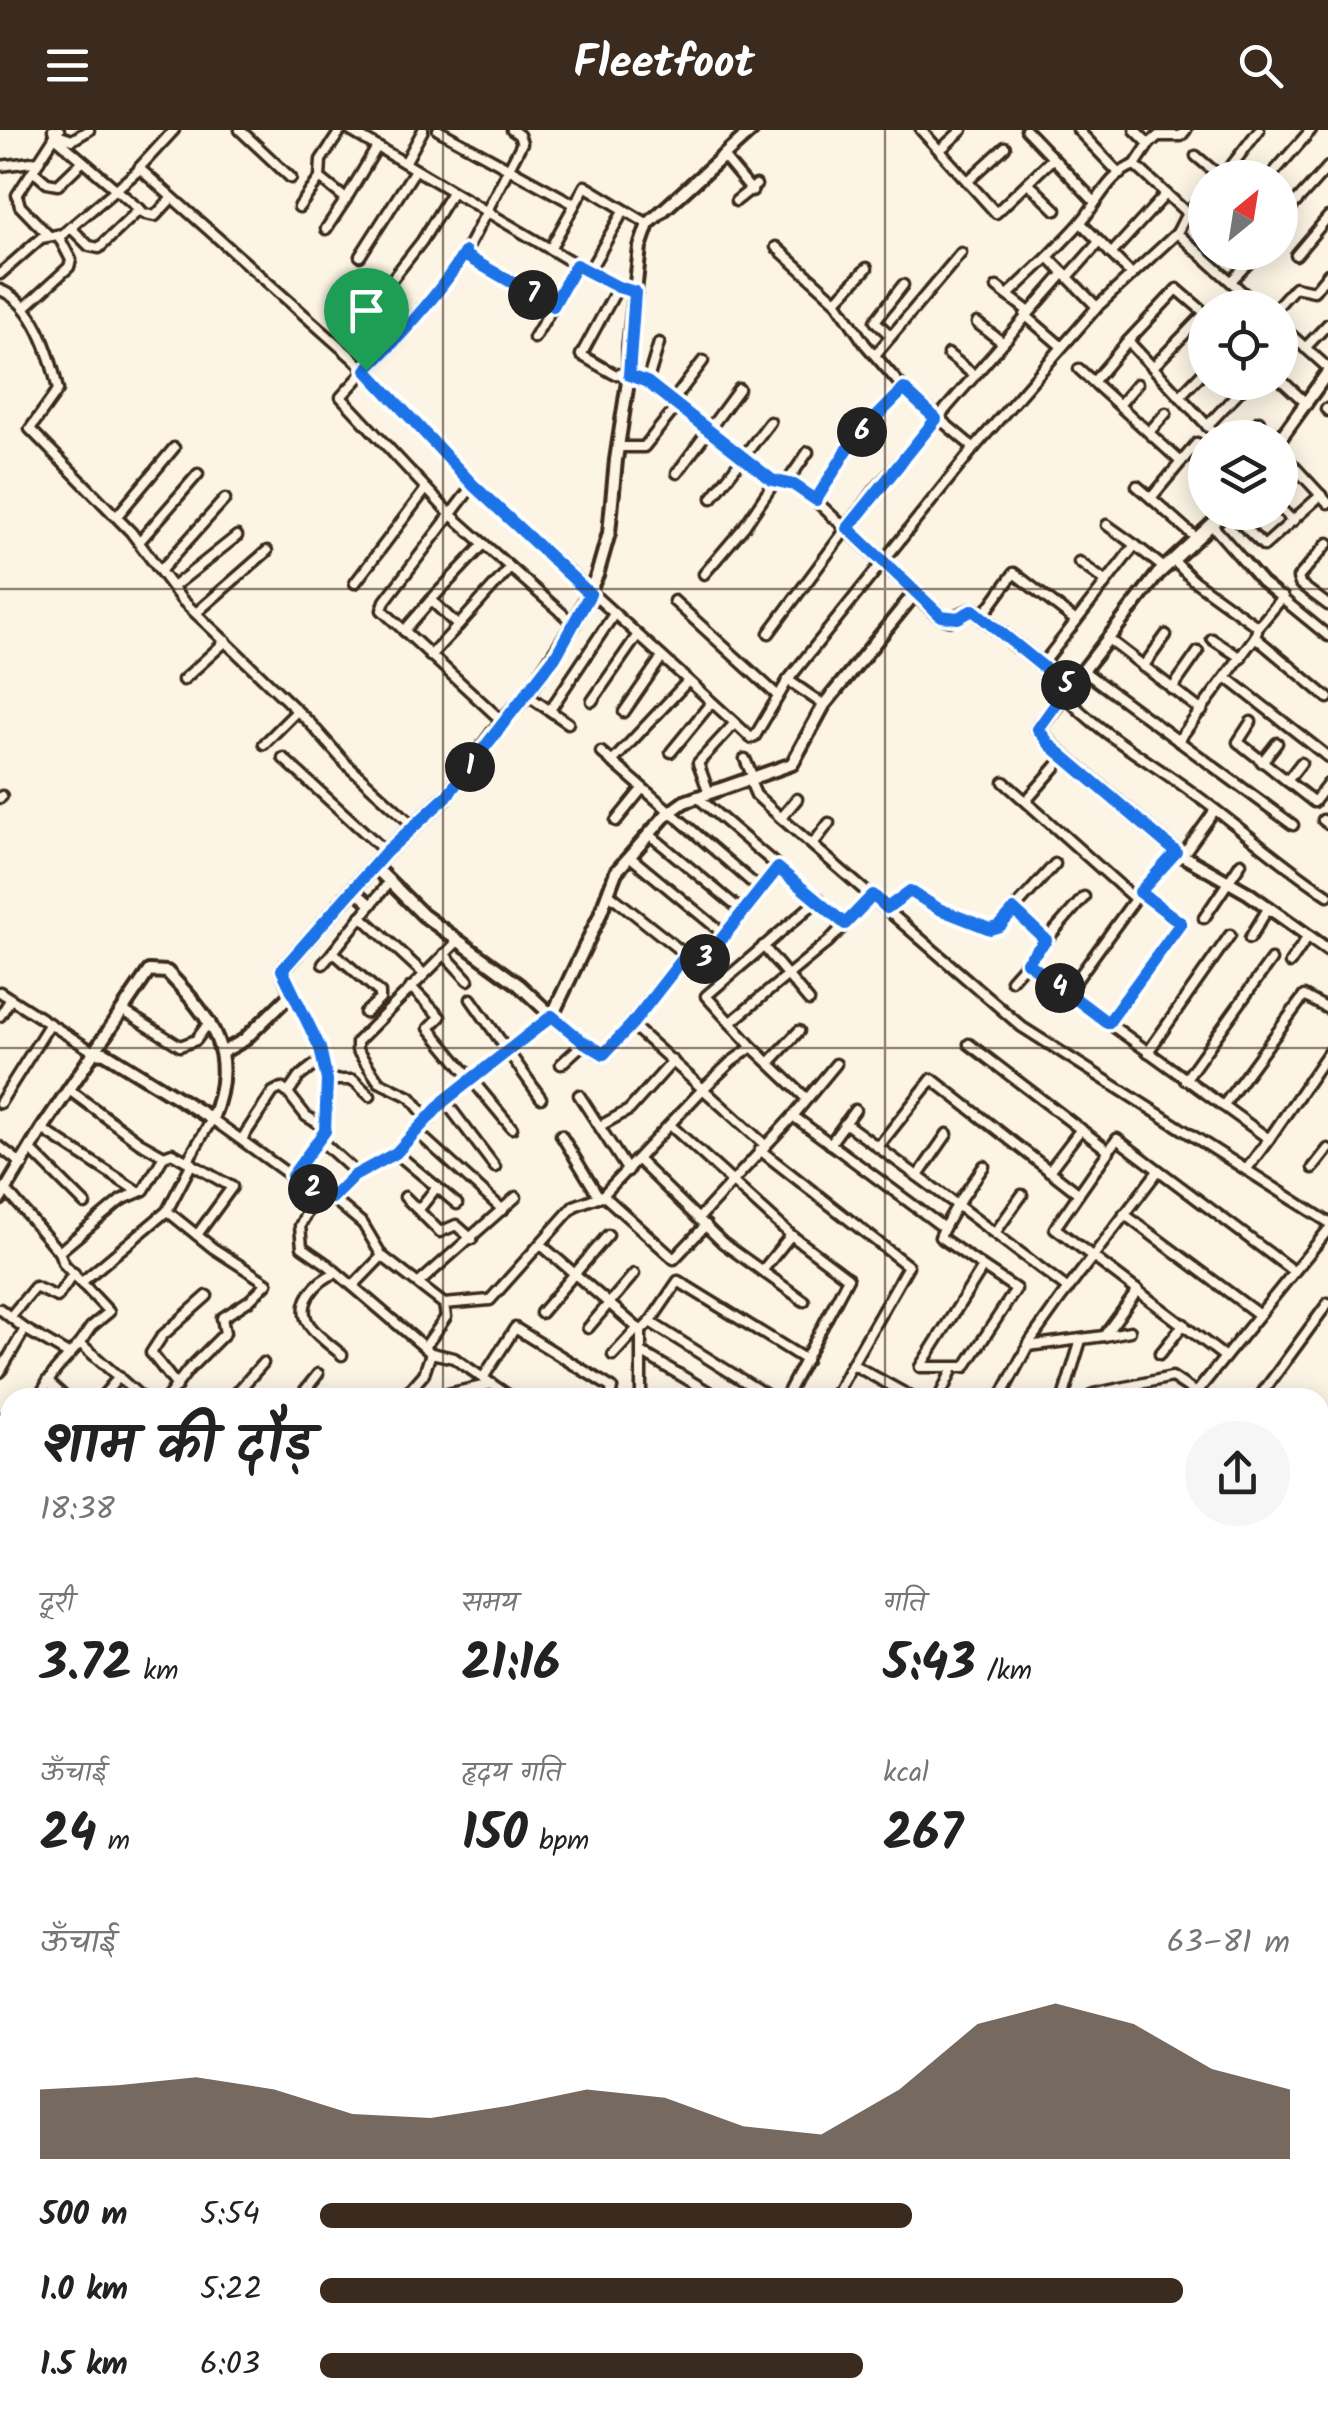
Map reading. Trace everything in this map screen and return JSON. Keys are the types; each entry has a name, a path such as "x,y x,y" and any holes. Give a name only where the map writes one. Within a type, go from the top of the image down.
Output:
{"street":[{"path":"56,133 72,140 89,130"},
{"path":"56,133 17,201 48,235 59,237 140,170 174,130"},
{"path":"240,130 291,178"},
{"path":"299,207 320,178 321,160 345,130 365,134 377,147 576,265 635,292"},
{"path":"405,163 424,130"},
{"path":"438,130 574,204"},
{"path":"292,1176 324,1127 327,1080 320,1048 282,970 386,852 446,797 527,695 574,624 590,594 609,533 640,247 648,224 752,130"},
{"path":"920,130 996,213 1052,159"},
{"path":"940,150 962,130"},
{"path":"1026,130 1094,201"},
{"path":"1078,130 1120,174"},
{"path":"1134,130 1149,144"},
{"path":"1008,295 1080,223 1094,201 1134,165 1149,144 1158,136 1181,136 1186,130"},
{"path":"1242,130 1252,138"},
{"path":"1196,156 1222,178 1259,130"},
{"path":"1285,160 1311,130"},
{"path":"518,132 522,144 452,273 403,332 340,396 450,514 574,624"},
{"path":"56,133 82,162 140,209 155,216 172,199"},
{"path":"326,229 377,147"},
{"path":"968,182 1005,147"},
{"path":"722,155 753,188 736,201"},
{"path":"0,166 40,161"},
{"path":"33,172 58,186 82,162"},
{"path":"140,170 366,370 473,485 751,738 776,695 974,448 1098,307 1178,233 1187,213 1134,165"},
{"path":"1298,200 1328,167"},
{"path":"360,256 415,170"},
{"path":"320,178 346,200"},
{"path":"1028,183 1056,210"},
{"path":"550,249 585,186 648,224"},
{"path":"390,282 422,241 452,192"},
{"path":"1111,254 1165,195"},
{"path":"71,228 89,246 100,248 140,209"},
{"path":"589,272 624,210"},
{"path":"1298,252 1328,217"},
{"path":"1080,223 1132,275"},
{"path":"1178,233 1188,241"},
{"path":"0,274 48,235"},
{"path":"24,307 69,267 71,260 59,237"},
{"path":"768,633 936,419 1026,313 1099,242"},
{"path":"776,247 836,301 865,344 904,389 974,448"},
{"path":"465,252 464,255 553,306"},
{"path":"876,354 961,253"},
{"path":"1048,257 1098,307"},
{"path":"534,338 576,265"},
{"path":"836,301 867,268"},
{"path":"1221,270 1242,290"},
{"path":"1232,280 1242,270"},
{"path":"1292,290 1295,287 1314,291 1328,274"},
{"path":"890,336 875,321 904,284"},
{"path":"996,286 1061,346"},
{"path":"618,287 581,355 614,374 647,382 774,481 787,482 816,500 941,616 958,618 973,610 982,616 1042,665 1083,716 1128,751 1215,810 1325,893 1328,880"},
{"path":"1094,382 1178,289 1188,298"},
{"path":"0,290 17,298 24,307 53,366 58,390 30,429 117,516 196,613 415,827"},
{"path":"977,323 1002,342"},
{"path":"1305,348 1328,324"},
{"path":"1153,367 1188,331"},
{"path":"1128,342 1202,420"},
{"path":"1295,420 1327,373 1298,342"},
{"path":"647,382 659,343"},
{"path":"948,354 974,375"},
{"path":"618,448 644,446 703,361"},
{"path":"1079,369 1181,462"},
{"path":"1120,404 1137,384"},
{"path":"1180,396 1188,388"},
{"path":"677,472 739,389"},
{"path":"816,500 852,442 904,389"},
{"path":"1298,396 1307,404"},
{"path":"1213,420 1232,400"},
{"path":"1150,431 1166,413"},
{"path":"712,498 770,422"},
{"path":"117,516 174,448"},
{"path":"787,482 808,452"},
{"path":"1151,498 1188,453"},
{"path":"1298,471 1324,499 1298,518"},
{"path":"140,542 198,474"},
{"path":"704,574 744,526 774,481"},
{"path":"473,485 382,606 387,616 502,722"},
{"path":"1138,486 1196,538"},
{"path":"355,584 426,489"},
{"path":"161,570 225,499"},
{"path":"1107,525 1258,626"},
{"path":"1204,530 1169,564 1107,638 1038,729 1180,854 1269,907 1328,950"},
{"path":"1215,530 1262,582 1328,636"},
{"path":"1247,530 1264,546 1283,530"},
{"path":"174,587 236,536"},
{"path":"404,631 484,544"},
{"path":"1314,624 1328,607 1298,578 1328,544"},
{"path":"1042,665 1135,546"},
{"path":"196,613 267,552"},
{"path":"1079,562 1106,582"},
{"path":"430,656 510,568"},
{"path":"982,616 1014,573 1076,621"},
{"path":"332,1198 354,1176 396,1153 444,1101 552,1016 616,872 629,856 669,814 703,795 792,764 824,704 915,593"},
{"path":"1178,741 1255,638 1258,626 1283,597"},
{"path":"431,600 458,626"},
{"path":"674,602 776,695"},
{"path":"550,710 614,614"},
{"path":"1143,668 1166,635"},
{"path":"592,701 637,636"},
{"path":"1107,638 1202,711"},
{"path":"1212,638 1240,658"},
{"path":"1255,638 1328,698"},
{"path":"184,680 226,641"},
{"path":"1172,688 1198,652"},
{"path":"624,712 662,657"},
{"path":"1082,670 1293,825"},
{"path":"1226,677 1328,756"},
{"path":"788,680 824,704"},
{"path":"612,762 688,681"},
{"path":"527,695 568,722"},
{"path":"671,752 711,702"},
{"path":"264,744 297,711"},
{"path":"1251,722 1237,741 1262,762 1314,802 1328,784"},
{"path":"734,724 698,763 703,795 778,868 845,924"},
{"path":"1262,762 1277,742"},
{"path":"601,752 761,890"},
{"path":"1026,801 1065,756"},
{"path":"283,758 386,852"},
{"path":"745,758 756,794 1022,1028 1328,1222"},
{"path":"1287,782 1301,763"},
{"path":"1004,782 1138,896 1181,923 1108,1023"},
{"path":"616,821 642,789"},
{"path":"781,818 797,798"},
{"path":"1066,992 1138,896 1180,854 1215,810"},
{"path":"813,844 829,823"},
{"path":"650,834 743,912"},
{"path":"629,856 724,935"},
{"path":"1204,918 1241,863"},
{"path":"887,908 910,891 939,909 990,929 1000,926 1054,864"},
{"path":"374,866 423,914 519,985 584,1043 604,1054 686,955"},
{"path":"608,893 700,966 778,868"},
{"path":"323,964 390,881"},
{"path":"354,890 371,904"},
{"path":"730,1024 789,977 873,895"},
{"path":"1010,980 1084,897"},
{"path":"807,1099 706,996 819,900"},
{"path":"1250,938 1269,907"},
{"path":"1014,910 1046,940"},
{"path":"361,916 424,974"},
{"path":"1148,1052 1230,936"},
{"path":"1290,963 1307,938"},
{"path":"429,1120 410,1098 379,1082 357,1050 357,1042 458,941"},
{"path":"763,946 808,1002"},
{"path":"333,952 380,993 380,999 364,1013"},
{"path":"444,954 468,980"},
{"path":"1186,1080 1271,960"},
{"path":"1027,962 1268,1139"},
{"path":"44,1388 68,1354 108,1312 64,1264 59,1252 4,1195 42,1129 149,971 162,970 210,1021 223,1052 223,1086 212,1119 167,1211 82,1281"},
{"path":"411,987 440,1017 429,1028 512,1128"},
{"path":"0,992 94,1052 105,1052 212,1119 292,1176 332,1198 363,1224 382,1256 444,1304 446,1318 428,1350 424,1374 412,1388"},
{"path":"223,1052 244,1040 292,993"},
{"path":"1223,1106 1304,996 1328,1009"},
{"path":"472,998 541,1098"},
{"path":"0,1016 10,1000"},
{"path":"122,1010 180,1046 196,1040 210,1021"},
{"path":"632,1024 763,1147 908,1266 839,1388"},
{"path":"0,1104 49,1025"},
{"path":"769,1063 799,1031"},
{"path":"561,1064 584,1043"},
{"path":"969,1044 1108,1151"},
{"path":"444,1304 490,1300 574,1206 601,1196 639,1161 703,1089 752,1047"},
{"path":"1246,1170 1328,1053"},
{"path":"288,1094 300,1077 321,1060"},
{"path":"600,1126 629,1110 673,1060"},
{"path":"561,1135 601,1196 674,1259 732,1182 836,1064"},
{"path":"878,1147 932,1078 1078,1193"},
{"path":"327,1080 353,1080 370,1096"},
{"path":"242,1139 273,1092 281,1088 306,1116 324,1127"},
{"path":"68,1089 164,1156"},
{"path":"579,1095 628,1171"},
{"path":"444,1101 496,1168"},
{"path":"830,1144 855,1110"},
{"path":"792,1116 944,1228"},
{"path":"845,1123 1068,1288"},
{"path":"670,1125 791,1235 848,1278 791,1388"},
{"path":"42,1129 136,1192"},
{"path":"1050,1171 1081,1130"},
{"path":"417,1132 503,1210"},
{"path":"918,1176 948,1134"},
{"path":"319,1139 352,1169 354,1176"},
{"path":"1225,1356 1054,1226 1117,1139 1293,1272"},
{"path":"0,1147 23,1165"},
{"path":"1312,1168 1328,1149"},
{"path":"31,1150 85,1204"},
{"path":"59,1252 107,1211 144,1190 164,1156 172,1152 232,1186 196,1235"},
{"path":"396,1153 457,1204"},
{"path":"639,1161 722,1243 804,1301"},
{"path":"983,1267 920,1366 965,1367 1016,1289 940,1237 984,1166"},
{"path":"1005,1388 1028,1346 1068,1288 1158,1171"},
{"path":"420,1208 436,1188"},
{"path":"317,1191 300,1226 302,1247 428,1350 454,1358 497,1388"},
{"path":"996,1233 1022,1195"},
{"path":"406,1197 440,1232 456,1225 472,1239"},
{"path":"419,1283 516,1197"},
{"path":"167,1211 267,1283 222,1318 225,1333 188,1370 178,1386 150,1353 162,1336 207,1296"},
{"path":"1124,1214 1258,1314"},
{"path":"1202,1388 1328,1230"},
{"path":"541,1312 608,1235"},
{"path":"762,1271 791,1235"},
{"path":"540,1244 639,1330 643,1353 641,1388"},
{"path":"353,1286 382,1256"},
{"path":"336,1273 316,1283 310,1292 306,1316 308,1324 342,1354"},
{"path":"10,1317 34,1287 57,1298 74,1274"},
{"path":"588,1328 634,1274"},
{"path":"614,1355 650,1322 678,1281 806,1360"},
{"path":"1104,1336 1138,1290"},
{"path":"1266,1388 1325,1314 1328,1303"},
{"path":"0,1309 68,1354"},
{"path":"650,1322 755,1388"},
{"path":"1160,1354 1184,1324"},
{"path":"463,1388 487,1381 516,1328 612,1388"},
{"path":"0,1372 25,1329"},
{"path":"1028,1346 1130,1332"},
{"path":"1066,1388 1081,1340"},
{"path":"80,1343 131,1388"},
{"path":"643,1353 701,1388"},
{"path":"241,1388 263,1364"},
{"path":"852,1364 895,1388"},
{"path":"944,1388 953,1368"},
{"path":"308,1388 318,1374"},
{"path":"110,1388 119,1377"},
{"path":"1121,1388 1172,1377 1187,1388"},
{"path":"47,1382 54,1388"}],"route":[{"path":"465,252 464,255 553,306 576,265 635,292 629,375 647,382 772,480 794,485 816,500 852,442 879,413 904,389 914,397 936,419 848,528 941,616 958,618 973,610 1068,687 1038,729 1050,745 1176,852 1140,892 1181,923 1108,1023 1027,962 1046,940 1014,910 1000,926 990,929 939,909 910,891 887,908 873,895 845,924 778,868 700,966 686,955 608,1052 598,1052 552,1016 444,1101 396,1153 354,1176 332,1198 292,1176 325,1131 327,1080 320,1048 282,970 386,852 446,797 557,654 590,594 473,485 366,370 403,332 465,252"}]}
